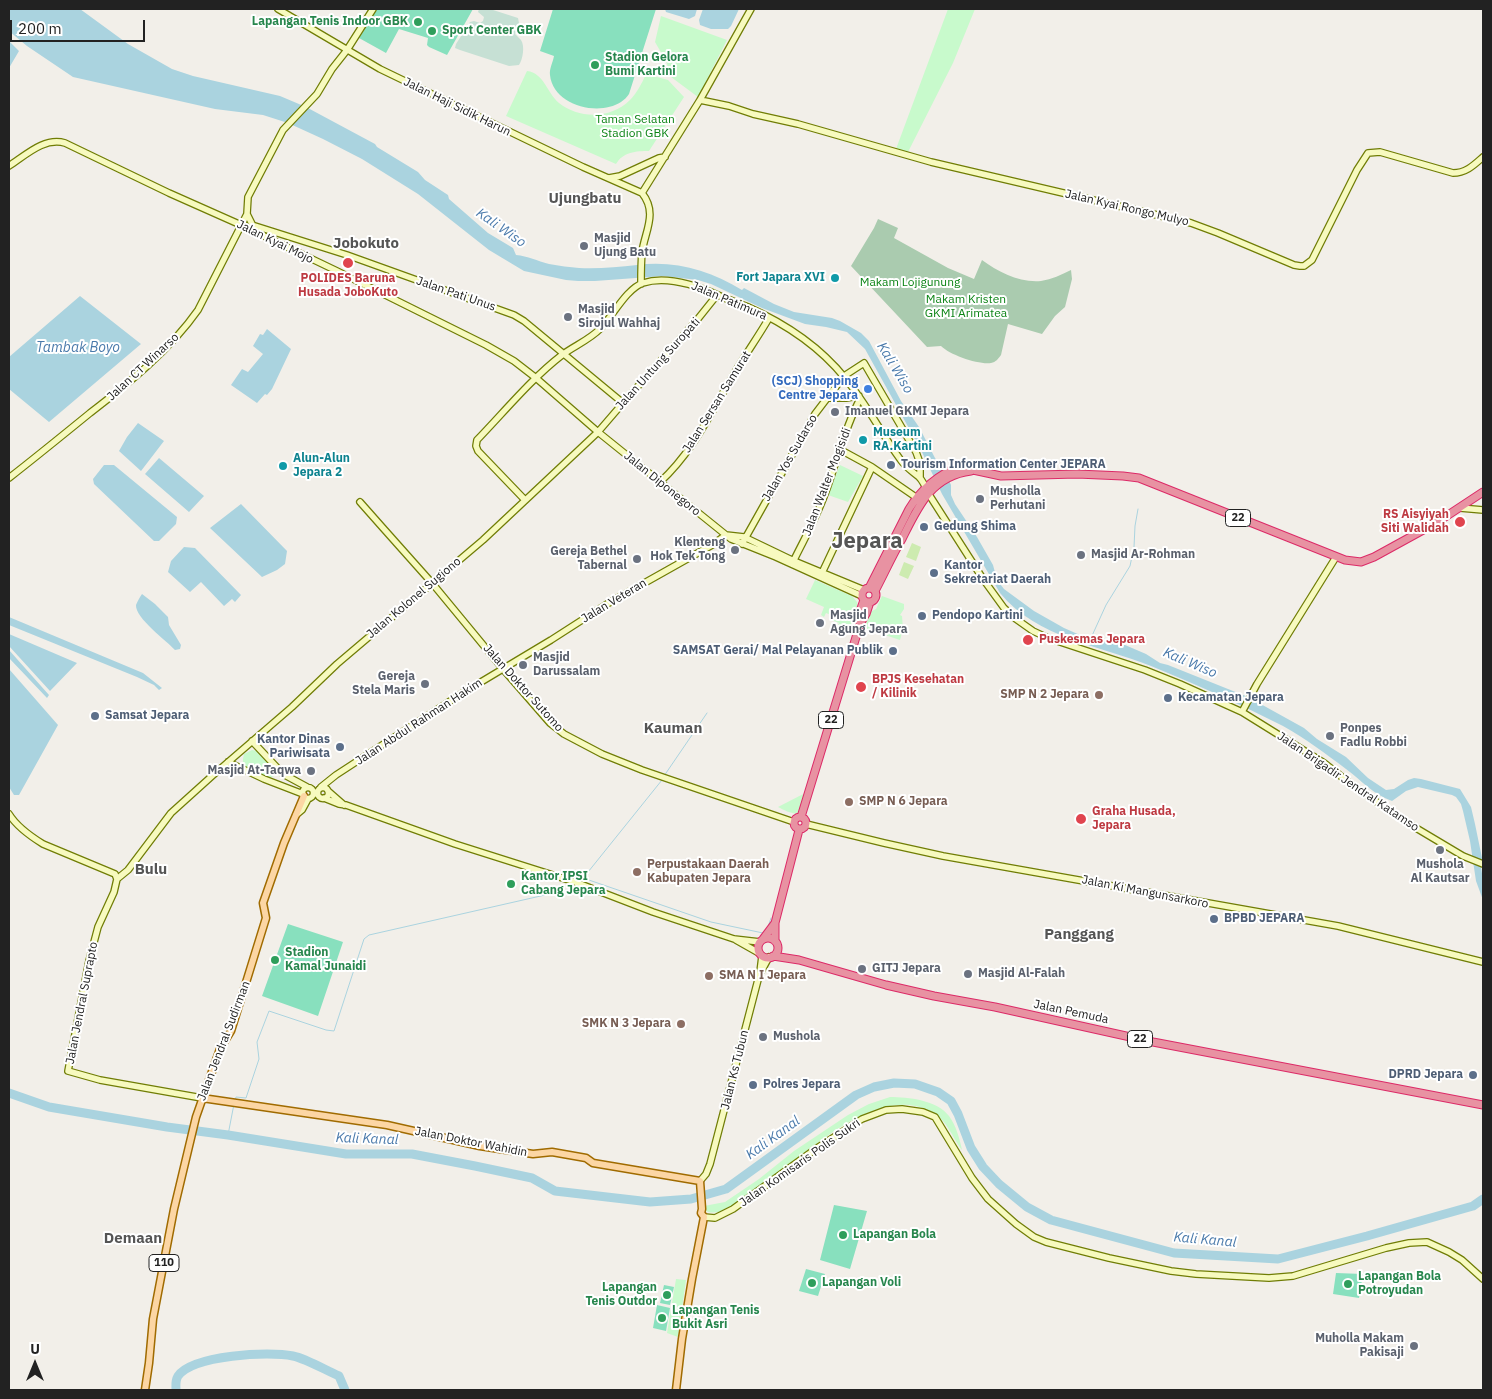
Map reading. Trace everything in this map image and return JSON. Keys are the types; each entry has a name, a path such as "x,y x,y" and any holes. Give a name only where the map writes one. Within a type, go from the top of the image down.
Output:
{"highway":[{"name":"22","path":"801,817 860,624 866,614 867,595 919,499 934,484 952,473 974,471 1001,476 1077,474 1139,478 1336,557 1356,562 1367,560 1409,538 1483,492"},
{"path":"775,923 762,940 758,949 768,954 776,941 775,923 799,830 804,828 806,824 805,820 801,817 796,818 794,822 794,827 799,830"},
{"path":"762,940 770,938 776,941"},
{"name":"Jalan Pemuda","path":"768,954 799,960 886,985 934,996 995,1007 1171,1046 1483,1105"}],"main road":[{"name":"Jalan Jendral Sudirman","path":"145,1390 153,1320 174,1209 196,1117 220,1049 230,1031 266,918 263,903 296,815 312,797"},
{"name":"Jalan Doktor Wahidin","path":"202,1098 387,1126 480,1146 533,1154 552,1152 586,1158 592,1163 700,1183"},
{"path":"676,1390 693,1271 704,1217 702,1213 700,1183"}],"street":[{"name":"Jalan Haji Sidik Harun","path":"278,9 380,69 464,111 642,193"},
{"name":"Jalan CT Winarso","path":"9,478 132,379 167,347 189,323 198,310 242,225 247,214 247,203 250,193 287,124 317,94 373,9"},
{"path":"525,500 478,451 476,442 536,378 563,354 594,335 641,281 642,261 651,210 649,202 642,193 700,100 751,9"},
{"name":"Jalan Kyai Rongo Mulyo","path":"700,100 798,124 931,162 1191,223 1300,266 1308,264 1312,260 1368,153 1380,152 1453,173 1460,173 1468,169 1483,156"},
{"name":"Jalan Kyai Mojo","path":"9,166 44,144 52,141 62,142 169,193 242,225 486,345 514,361 536,378 598,432"},
{"path":"607,178 620,176 665,157"},
{"path":"247,214 258,233"},
{"name":"Jalan Pati Unus","path":"252,225 347,255 505,311 524,321 622,403"},
{"name":"Jalan Patimura","path":"641,281 676,282 698,287 770,318 809,343 844,376 860,397 903,464 920,478 927,491"},
{"name":"Jalan Untung Suropati","path":"598,432 717,295"},
{"name":"Jalan Sersan Samurat","path":"660,482 678,464 702,432 735,372 770,318"},
{"path":"844,376 864,364 916,452 919,460 920,478"},
{"name":"Jalan Yos Sudarso","path":"742,544 744,537 816,414 844,376"},
{"path":"828,398 860,397"},
{"name":"Jalan Walter Mogisidi","path":"793,563 818,512 839,449 860,397"},
{"name":"Jalan Diponegoro","path":"598,432 731,539 867,595"},
{"name":"Jalan Kolonel Sugiono","path":"117,880 128,870 171,813 292,707 326,674 490,533 598,432"},
{"path":"839,449 872,467 919,499"},
{"path":"821,575 872,467"},
{"name":"Jalan Brigadir Jendral Katamso","path":"927,491 988,587 1004,608 1033,631 1048,638 1154,674 1243,710 1324,763 1356,788 1411,825 1468,858 1483,864"},
{"name":"Jalan Doktor Sutomo","path":"360,502 432,582 550,723 564,734 602,754 670,780 794,822"},
{"path":"1460,508 1483,510"},
{"name":"Jalan Diponegoro","path":"726,535 744,537 793,563"},
{"name":"Jalan Veteran","path":"503,669 607,604 712,545 726,535"},
{"path":"1243,710 1336,557"},
{"name":"Jalan Abdul Rahman Hakim","path":"320,788 336,775 503,669"},
{"path":"252,741 283,774 314,792 312,797"},
{"path":"228,762 264,779 312,797 345,805 455,844 575,882 653,912 734,939 768,954"},
{"path":"278,784 283,774"},
{"path":"312,797 328,795 336,775"},
{"path":"312,797 320,788"},
{"path":"312,797 304,789 326,788 345,805"},
{"path":"9,814 18,826 32,838 115,874 117,880"},
{"name":"Jalan Ki Mangunsarkoro","path":"806,824 884,844 943,856 1338,926 1483,962"},
{"name":"Jalan Jendral Suprapto","path":"117,880 114,892 98,927 89,961 68,1071 100,1080 202,1098"},
{"path":"734,939 762,940"},
{"name":"Jalan Ks Tubun","path":"700,1183 710,1164 760,972 768,954"},
{"name":"Jalan Komisaris Polis Sukri","path":"704,1217 715,1218 733,1209 817,1148 862,1119 886,1110 902,1109 923,1112 935,1117 972,1178 988,1199 1016,1224 1046,1242 1108,1258 1171,1271 1238,1277 1279,1278 1293,1276 1386,1248 1427,1242 1462,1260 1483,1279"}],"green space":[{"name":"Sport Center GBK","path":"377,9 473,9 447,55 429,47 427,45 428,38 399,29 386,53 359,38"},
{"path":"479,9 490,9 518,18 519,23 515,34 521,40 523,49 519,65 509,66 455,48 470,22 480,23 483,21 484,17 478,12"},
{"name":"Stadion Gelora Bumi Kartini","path":"553,9 656,9 629,94 622,101 611,106 589,108 568,101 559,94 553,85 550,75 554,56 540,51"},
{"path":"948,9 975,9 953,63 908,152 896,149"},
{"path":"661,16 727,40 698,97 671,77 666,61 655,42"},
{"name":"Taman Selatan Stadion GBK","path":"527,71 541,79 559,103 576,112 585,114 604,114 622,106 635,94 646,74 668,80 684,97 649,151 626,155 616,164 506,116"},
{"path":"878,219 898,228 894,238 948,268 974,279 982,260 1010,276 1033,281 1049,279 1071,270 1072,279 1065,307 1055,316 1042,334 1008,324 1001,355 993,363 965,359 941,346 927,347 851,266"},
{"path":"840,465 863,476 848,502 828,495"},
{"path":"912,543 921,547 916,561 906,557"},
{"path":"904,562 914,566 908,579 899,575"},
{"path":"815,580 852,596 857,602 858,609 850,630 830,619 831,615 826,613 824,617 821,615 824,607 806,599"},
{"path":"882,596 904,604 904,609 900,615 902,616 903,629 900,640 864,628 870,612 876,609"},
{"path":"252,750 257,751 274,770 274,776 269,778 243,767 244,754"},
{"path":"813,789 809,807 805,812 797,814 778,807"},
{"path":"288,924 343,942 318,1016 262,996"},
{"path":"890,1097 922,1100 944,1111 954,1124 962,1150 942,1119 932,1112 912,1105 892,1106 871,1111 831,1133 726,1210 713,1213 706,1211 704,1206 725,1202 759,1179 794,1151 848,1115 869,1104"},
{"name":"Lapangan Bola","path":"834,1205 867,1211 850,1269 820,1260"},
{"name":"Lapangan Voli","path":"806,1269 825,1274 818,1296 799,1291"},
{"name":"Lapangan Bola Potroyudan","path":"1336,1273 1363,1274 1359,1298 1333,1294"},
{"path":"676,1279 686,1280 678,1337 667,1333"},
{"name":"Lapangan Tenis Outdor","path":"664,1285 674,1287 670,1305 660,1303"},
{"name":"Lapangan Tenis Bukit Asri","path":"657,1305 670,1308 666,1331 653,1328"}],"water":[{"path":"9,9 80,9 128,44 172,69 193,76 280,96 306,107 375,144 418,172 425,180 448,195 449,199 488,233 513,248 516,255 549,264 579,268 608,268 651,264 678,265 717,277 794,312 832,318 861,333 869,341 901,401 919,427 935,458 945,471 951,485 951,495 955,504 977,537 993,565 997,580 1004,589 1034,611 1064,628 1080,635 1125,645 1146,654 1160,663 1248,697 1304,728 1317,739 1346,757 1368,778 1386,790 1394,789 1414,778 1460,789 1471,807 1475,824 1482,858 1483,900 1476,881 1463,811 1456,797 1418,787 1406,791 1392,801 1385,798 1373,791 1315,746 1283,726 1168,673 1051,631 1032,621 1015,608 1000,593 942,494 921,450 865,349 847,332 805,324 762,308 711,284 698,280 663,276 578,281 524,271 489,250 418,194 362,159 288,123 263,115 215,109 73,77 27,46 9,31"},
{"path":"665,9 697,9 695,16 689,19 666,12"},
{"path":"703,9 739,9 728,29 711,29 700,25 699,20"},
{"path":"9,41 19,51 9,68"},
{"name":"Tambak Boyo","path":"80,296 141,344 49,422 9,389 9,357"},
{"path":"267,329 291,349 272,389 257,403 231,385 242,369 248,372 263,354 253,346 260,334 263,335"},
{"path":"138,423 164,441 141,471 119,451"},
{"path":"159,458 204,496 189,512 145,474"},
{"path":"104,465 114,465 177,517 176,524 159,541 154,541 94,484 93,479"},
{"path":"241,504 287,551 285,564 262,577 210,528"},
{"path":"184,547 195,548 241,595 235,602 232,599 224,606 201,582 190,592 168,572 171,561"},
{"path":"142,594 168,617 169,625 181,645 180,649 175,650 141,616 136,605"},
{"path":"9,617 143,673 162,688 159,690 154,685 137,677 9,625"},
{"path":"9,634 77,663 50,691 9,646"},
{"path":"9,650 49,695 47,698 9,658"},
{"path":"9,669 58,725 19,795 14,795 9,787"}],"waterway":[{"path":"1091,638 1106,605 1130,566 1138,509"},
{"path":"664,776 707,713"},
{"path":"580,882 662,780"},
{"path":"583,878 711,922 764,932"},
{"path":"235,1101 236,1097 246,1098 259,1059 257,1042 269,1011 334,1031 364,939 369,935 567,890 575,890 578,885"},
{"path":"768,927 771,918"},
{"name":"Kali Kanal","path":"9,1093 49,1107 167,1127 346,1154 412,1154 532,1178 555,1191 650,1202 691,1199 726,1189 856,1095 874,1087 894,1083 915,1084 938,1092 951,1101 971,1148 983,1167 999,1184 1027,1207 1051,1220 1174,1253 1278,1259 1473,1206 1483,1199"},
{"path":"228,1135 234,1104"},
{"path":"176,1390 178,1376 186,1369 199,1363 232,1356 267,1354 293,1356 310,1362 339,1376 345,1390"}],"place":[{"name":"Lapangan Tenis Indoor GBK","path":"418,22"},
{"name":"Sport Center GBK","path":"432,31"},
{"name":"Stadion Gelora Bumi Kartini","path":"595,65"},
{"name":"Masjid Ujung Batu","path":"584,246"},
{"name":"POLIDES Baruna Husada JoboKuto","path":"348,263"},
{"name":"Fort Japara XVI","path":"835,278"},
{"name":"Masjid Sirojul Wahhaj","path":"568,317"},
{"name":"(SCJ) Shopping Centre Jepara","path":"868,389"},
{"name":"Imanuel GKMI Jepara","path":"835,412"},
{"name":"Museum RA.Kartini","path":"863,440"},
{"name":"Tourism Information Center JEPARA","path":"891,465"},
{"name":"Alun-Alun Jepara 2","path":"283,466"},
{"name":"Musholla Perhutani","path":"980,499"},
{"name":"RS Aisyiyah Siti Walidah","path":"1460,522"},
{"name":"Gedung Shima","path":"924,527"},
{"name":"Klenteng Hok Tek Tong","path":"735,550"},
{"name":"Masjid Ar-Rohman","path":"1081,555"},
{"name":"Gereja Bethel Tabernal","path":"637,559"},
{"name":"Kantor Sekretariat Daerah","path":"934,573"},
{"name":"Pendopo Kartini","path":"922,616"},
{"name":"Masjid Agung Jepara","path":"820,623"},
{"name":"Puskesmas Jepara","path":"1028,640"},
{"name":"SAMSAT Gerai/ Mal Pelayanan Publik","path":"893,651"},
{"name":"Masjid Darussalam","path":"523,665"},
{"name":"Gereja Stela Maris","path":"425,684"},
{"name":"BPJS Kesehatan / Kilinik","path":"861,687"},
{"name":"SMP N 2 Jepara","path":"1099,695"},
{"name":"Kecamatan Jepara","path":"1168,698"},
{"name":"Samsat Jepara","path":"95,716"},
{"name":"Ponpes Fadlu Robbi","path":"1330,736"},
{"name":"Kantor Dinas Pariwisata","path":"340,747"},
{"name":"Masjid At-Taqwa","path":"311,771"},
{"name":"SMP N 6 Jepara","path":"849,802"},
{"name":"Graha Husada, Jepara","path":"1081,819"},
{"name":"Mushola Al Kautsar","path":"1440,850"},
{"name":"Perpustakaan Daerah Kabupaten Jepara","path":"637,872"},
{"name":"Kantor IPSI Cabang Jepara","path":"511,884"},
{"name":"BPBD JEPARA","path":"1214,919"},
{"name":"Stadion Kamal Junaidi","path":"275,960"},
{"name":"GITJ Jepara","path":"862,969"},
{"name":"Masjid Al-Falah","path":"968,974"},
{"name":"SMA N I Jepara","path":"709,976"},
{"name":"SMK N 3 Jepara","path":"681,1024"},
{"name":"Mushola","path":"763,1037"},
{"name":"DPRD Jepara","path":"1473,1075"},
{"name":"Polres Jepara","path":"753,1085"},
{"name":"Lapangan Bola","path":"843,1235"},
{"name":"Lapangan Voli","path":"812,1283"},
{"name":"Lapangan Bola Potroyudan","path":"1348,1284"},
{"name":"Lapangan Tenis Outdor","path":"667,1295"},
{"name":"Lapangan Tenis Bukit Asri","path":"662,1318"},
{"name":"Muholla Makam Pakisaji","path":"1414,1346"}],"district":[{"name":"Ujungbatu","path":"585,199"},
{"name":"Jobokuto","path":"366,244"},
{"name":"Jepara","path":"867,542"},
{"name":"Kauman","path":"673,729"},
{"name":"Bulu","path":"151,870"},
{"name":"Panggang","path":"1079,935"},
{"name":"Demaan","path":"133,1239"}],"water label":[{"name":"Kali Wiso","path":"501,228"},
{"name":"Kali Wiso","path":"895,368"},
{"name":"Kali Wiso","path":"1190,663"}],"park label":[{"name":"Makam Lojigunung","path":"910,283"},
{"name":"Makam Kristen GKMI Arimatea","path":"966,307"}]}
